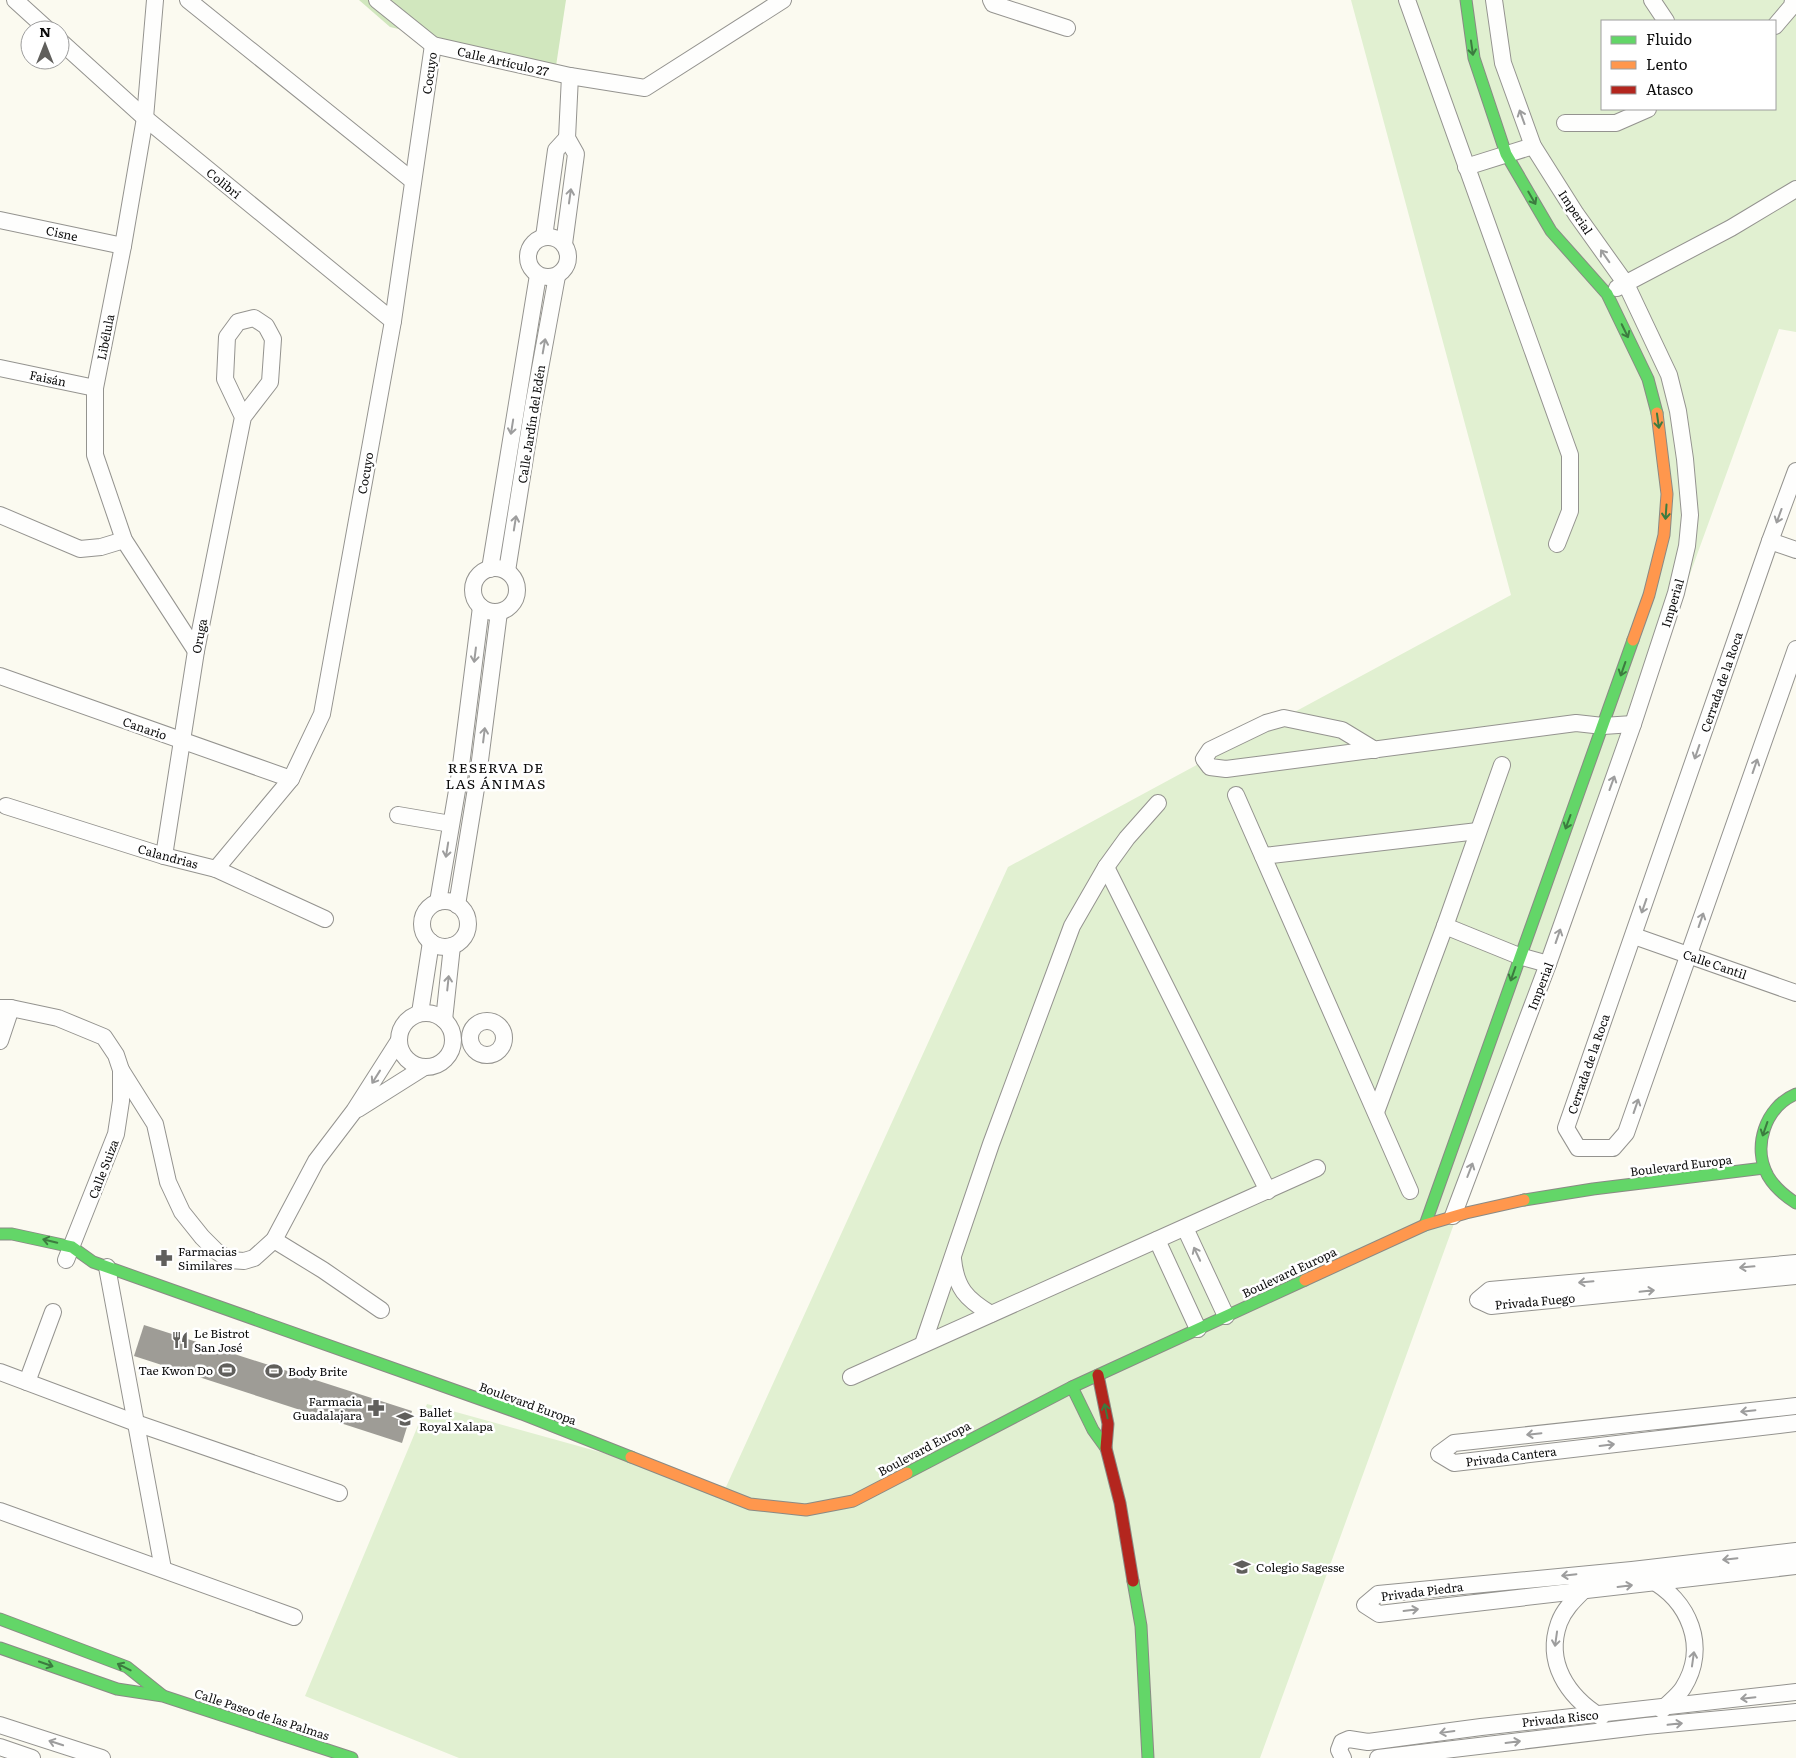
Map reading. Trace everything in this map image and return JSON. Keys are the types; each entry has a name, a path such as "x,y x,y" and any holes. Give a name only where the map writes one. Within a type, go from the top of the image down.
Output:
{"street":[{"path":"15,0 37,20"},
{"name":"Libélula","path":"155,0 145,118 96,388 96,455 124,540 196,651"},
{"path":"188,0 413,181"},
{"name":"Calle Artículo 27","path":"377,0 433,45 570,76 645,88 783,0"},
{"path":"991,0 993,4 1067,28"},
{"path":"1407,0 1570,455 1570,511 1557,544"},
{"path":"1424,1225 1649,595 1664,535 1667,494 1658,416 1648,379 1606,294 1551,231 1506,154 1474,58 1466,0"},
{"name":"Imperial","path":"1453,1216 1548,964 1633,724 1676,593 1688,546 1690,515 1678,411 1669,376 1626,284 1576,214 1533,146 1502,63 1494,0"},
{"path":"1652,0 1665,20"},
{"path":"1776,25 1792,6 1793,0"},
{"name":"Cocuyo","path":"216,868 291,779 322,714 393,321 433,45"},
{"name":"Colibrí","path":"70,49 145,118 393,321"},
{"path":"564,244 554,238 544,237 532,244 529,251 529,264 538,275 544,278 557,276 568,262 569,256 564,244 576,154 567,138 570,76"},
{"path":"1565,123 1616,123 1646,110"},
{"path":"544,237 556,150 567,138"},
{"path":"1466,166 1533,146"},
{"path":"1606,294 1731,228 1796,188"},
{"name":"Cisne","path":"0,220 123,246"},
{"name":"Calle Jardín del Edén","path":"490,569 538,275"},
{"name":"Calle Jardín del Edén","path":"507,572 533,407 557,276"},
{"path":"254,318 266,326 272,339 270,382 243,417 226,378 227,337 238,322 254,318"},
{"name":"Faisán","path":"0,368 96,388"},
{"path":"516,402 533,407"},
{"name":"Oruga","path":"164,856 196,651 243,417"},
{"name":"Cerrada de la Roca","path":"1796,471 1566,1128 1578,1148 1613,1148 1626,1133 1796,649"},
{"path":"0,515 80,549 101,547 124,540"},
{"path":"1770,541 1796,550"},
{"path":"490,569 502,569 507,572 513,577 518,591 512,604 499,612 486,610 481,607 474,595 473,588 478,576 490,569"},
{"path":"438,902 460,773 481,607"},
{"path":"457,905 478,776 499,612"},
{"name":"Canario","path":"0,676 291,779"},
{"path":"1375,750 1342,730 1284,718 1266,723 1210,750 1204,758 1210,767 1226,769 1375,750 1576,723 1603,726 1633,724"},
{"path":"1376,1112 1502,765"},
{"path":"460,773 478,776"},
{"path":"1236,796 1410,1191"},
{"path":"923,1344 991,1144 1072,926 1106,867 1127,838 1158,804"},
{"name":"Calandrias","path":"6,806 164,856 216,868 325,919"},
{"path":"398,815 451,824"},
{"path":"1263,856 1478,831"},
{"path":"1106,867 1268,1190"},
{"path":"438,902 451,902 457,905 466,916 467,930 464,937 452,946 437,945 431,942 423,930 423,917 438,902"},
{"path":"1445,926 1520,956 1548,964"},
{"name":"Calle Cantil","path":"1634,936 1796,993"},
{"path":"420,1013 431,942"},
{"path":"444,1020 452,946"},
{"path":"0,1041 5,1008"},
{"name":"Calle Suiza","path":"5,1008 58,1018 104,1037 116,1055 122,1070 121,1101 116,1134 65,1255"},
{"path":"354,1111 423,1068 432,1067 446,1059 451,1052 453,1036 450,1027 436,1015 420,1013 409,1018 403,1025 399,1033 398,1042 403,1057 423,1068"},
{"path":"453,1036 470,1033"},
{"path":"122,1070 155,1124 168,1182 182,1212 216,1251 230,1260 244,1261 254,1258 274,1240 316,1161 354,1111 398,1042"},
{"path":"1796,1094 1776,1108 1765,1127 1760,1147 1764,1168 1772,1183 1784,1196 1796,1203"},
{"path":"851,1377 1317,1168"},
{"name":"Boulevard Europa","path":"0,1234 12,1234 65,1255 100,1265 522,1414 750,1504 806,1510 853,1501 1072,1387 1424,1225 1510,1202 1564,1193 1764,1168"},
{"path":"1185,1228 1226,1316"},
{"path":"274,1240 323,1270 381,1310"},
{"path":"1157,1240 1198,1329"},
{"path":"953,1256 955,1274 963,1291 975,1304 991,1314"},
{"name":"Privada Fuego","path":"1796,1263 1691,1280 1491,1306 1478,1300 1490,1290 1691,1280 1796,1276"},
{"path":"100,1265 136,1422 163,1569"},
{"path":"27,1382 53,1312"},
{"path":"0,1372 339,1493"},
{"path":"1098,1375 1108,1424 1106,1448 1120,1503 1141,1626 1148,1758"},
{"path":"1072,1387 1093,1430 1106,1448"},
{"name":"Privada Cantera","path":"1796,1406 1454,1443 1439,1454 1454,1463 1796,1423"},
{"path":"1695,1417 1699,1434"},
{"path":"1570,1430 1574,1448"},
{"path":"0,1511 294,1617"},
{"name":"Privada Piedra","path":"1796,1551 1761,1563 1655,1582 1379,1614 1366,1605 1378,1594 1602,1572 1761,1563 1796,1566"},
{"path":"1632,1570 1655,1582 1676,1598 1689,1618 1695,1642 1693,1666 1683,1688 1646,1726"},
{"path":"1602,1572 1570,1604 1559,1622 1554,1643 1556,1664 1564,1683 1578,1700 1621,1730"},
{"path":"1482,1584 1482,1602"},
{"name":"Calle Paseo de las Palmas","path":"0,1619 127,1667 163,1696"},
{"name":"Calle Paseo de las Palmas","path":"0,1648 117,1689 163,1696 352,1758"},
{"path":"1793,1693 1794,1712"},
{"name":"Privada Risco","path":"1343,1758 1340,1750 1342,1742 1348,1739 1368,1742 1481,1727 1793,1693"},
{"name":"Privada Risco","path":"1378,1758 1646,1726 1794,1712"},
{"path":"0,1725 102,1758"},
{"path":"1481,1727 1483,1746"},
{"path":"0,1747 32,1758"}],"green space":[{"path":"359,0 566,0 556,66 390,27"},
{"path":"1351,0 1796,0 1796,332 1779,329 1260,1758 459,1758 305,1696 427,1404 726,1487 1008,867 1511,595"}],"building":[{"path":"144,1325 412,1411 402,1443 134,1356"}],"traffic: fast":[{"path":"1466,0 1474,58 1506,154 1551,231 1607,294 1648,379 1657,413"},
{"path":"1425,1225 1633,640"},
{"path":"1796,1094 1785,1100 1769,1118 1764,1129 1761,1153 1763,1165 1768,1176 1780,1191 1796,1203"},
{"path":"1524,1200 1593,1189 1764,1168"},
{"path":"0,1234 12,1234 72,1247 93,1262 522,1414 631,1457"},
{"path":"907,1473 1072,1387 1305,1280"},
{"path":"1072,1387 1093,1430 1106,1448"},
{"path":"1133,1581 1141,1626 1148,1758"},
{"path":"0,1619 127,1667 162,1695"},
{"path":"0,1648 117,1689 163,1696 352,1758"}],"traffic: slow":[{"path":"1633,640 1649,595 1664,535 1667,494 1657,413"},
{"path":"1305,1280 1425,1225 1466,1213 1524,1200"},
{"path":"631,1457 750,1504 806,1510 853,1501 907,1473"}],"traffic: jam":[{"path":"1098,1375 1108,1424 1106,1448 1120,1503 1133,1581"}],"place":[{"name":"Farmacias Similares","path":"164,1258"},
{"name":"Le Bistrot San José","path":"180,1340"},
{"name":"Tae Kwon Do","path":"227,1370"},
{"name":"Body Brite","path":"274,1371"},
{"name":"Farmacia Guadalajara","path":"376,1408"},
{"name":"Ballet Royal Xalapa","path":"405,1419"},
{"name":"Colegio Sagesse","path":"1242,1567"}],"district":[{"name":"RESERVA DE LAS ÁNIMAS","path":"496,776"}]}
